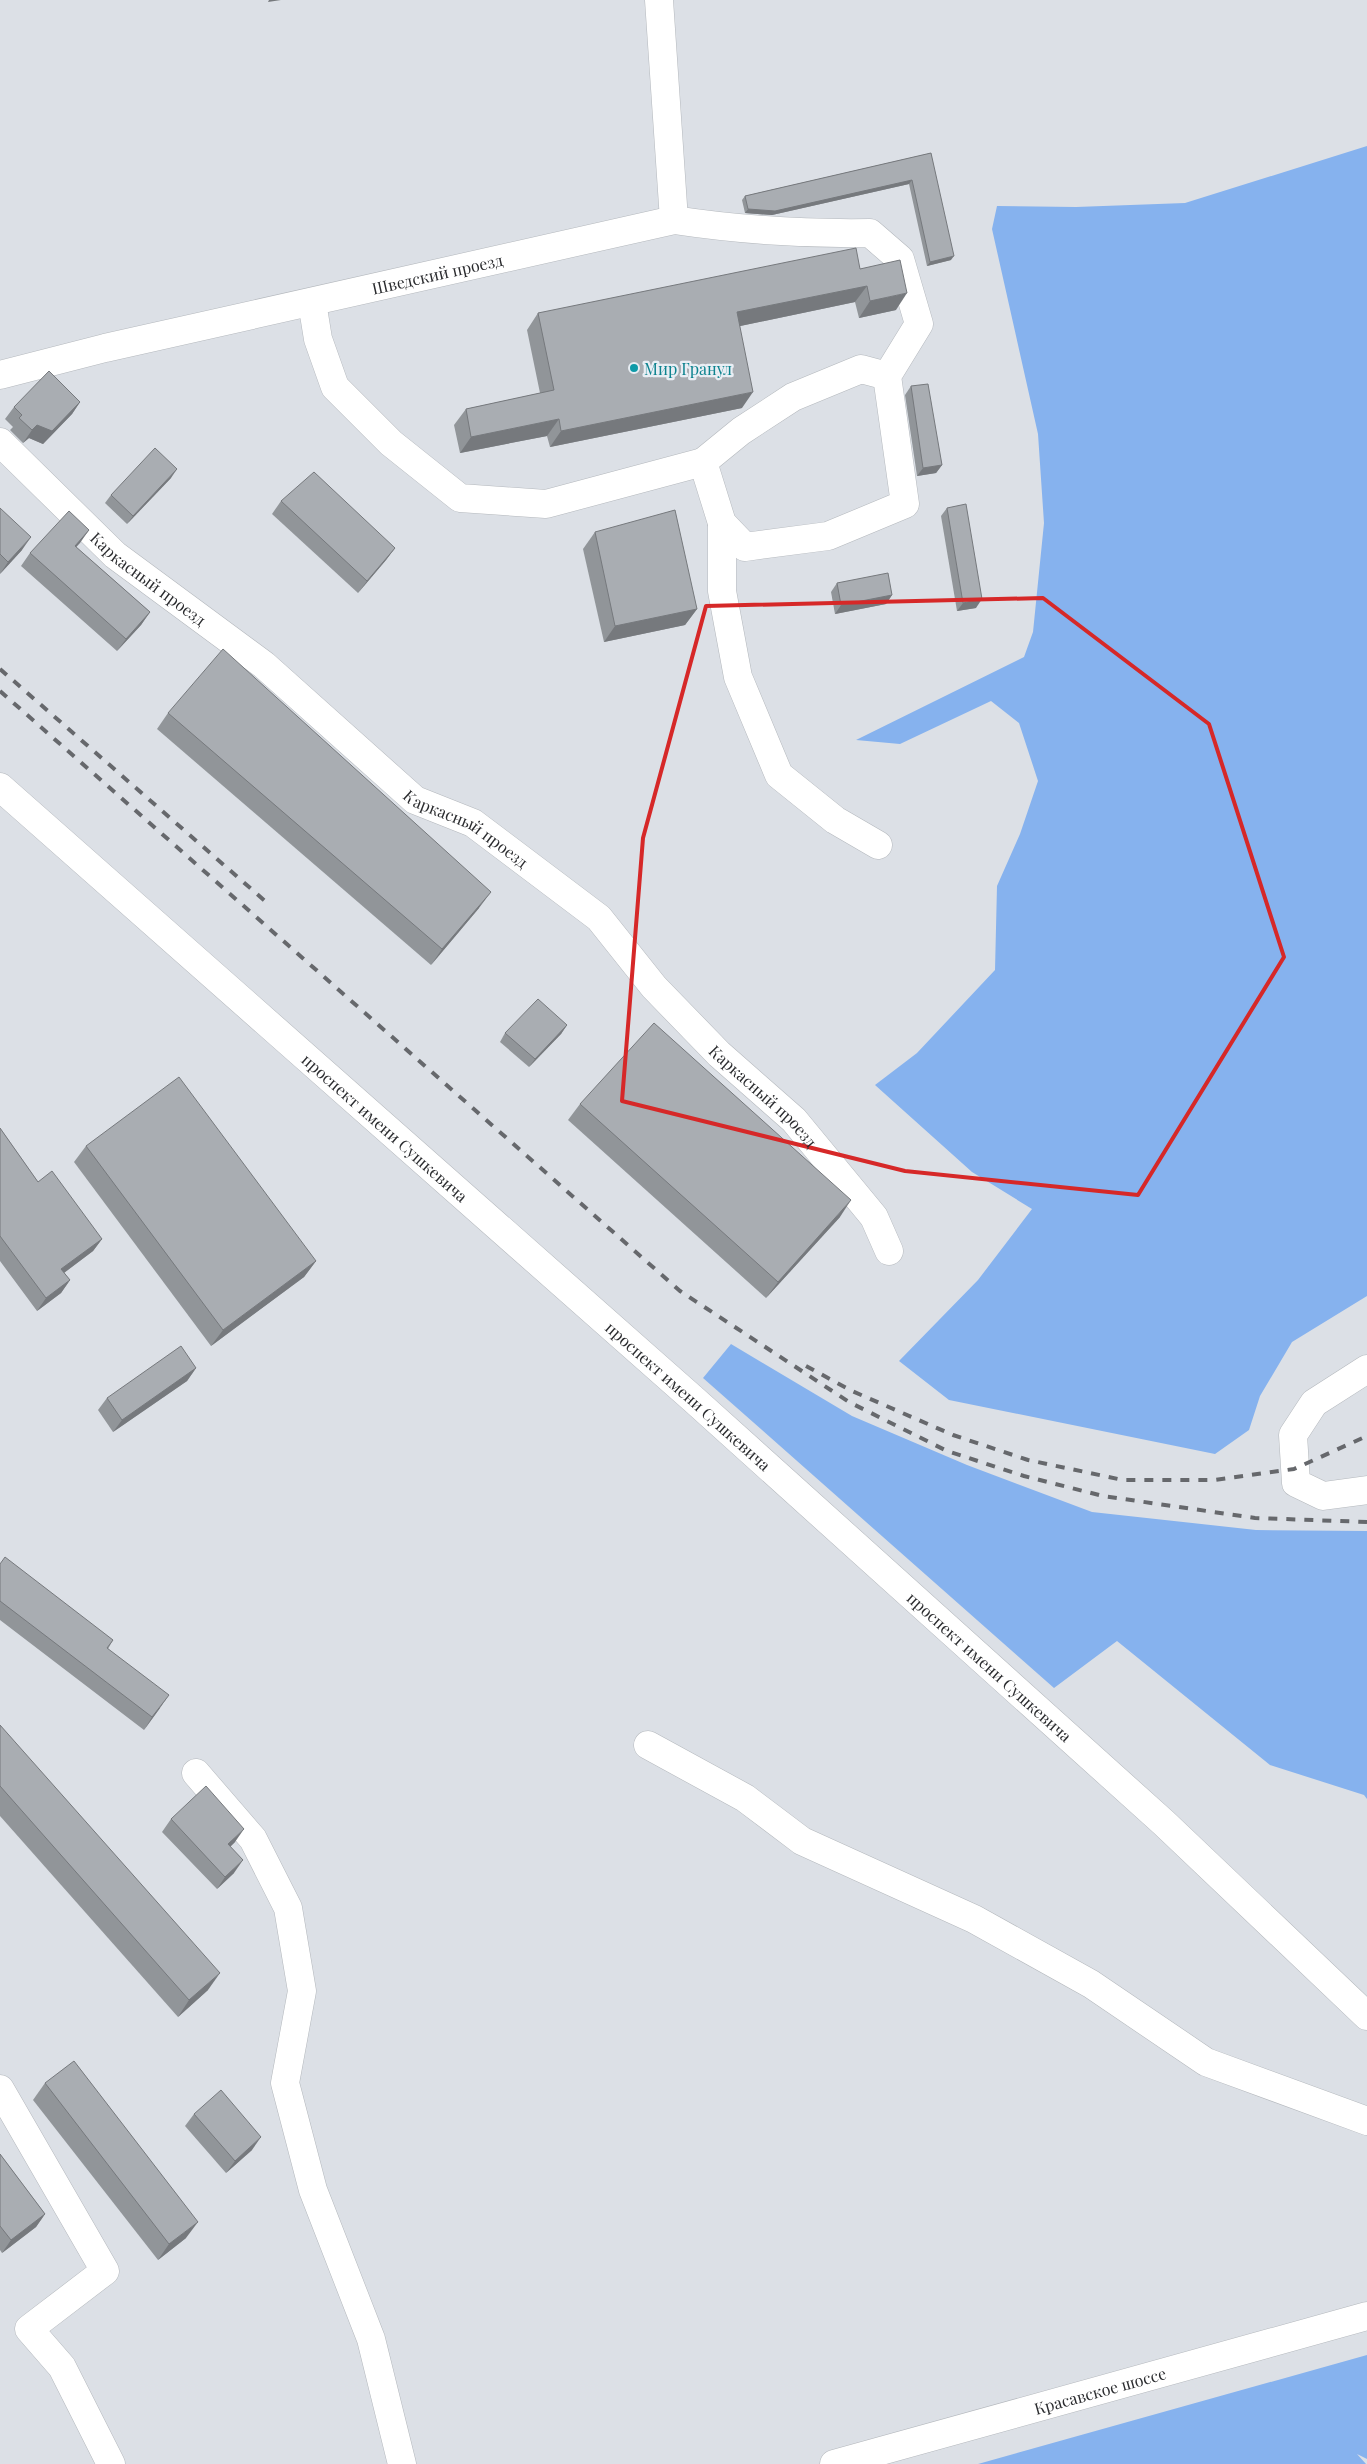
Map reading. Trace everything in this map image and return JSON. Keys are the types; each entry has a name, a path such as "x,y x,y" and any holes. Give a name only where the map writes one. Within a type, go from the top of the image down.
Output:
{"street":[{"path":"659,8 674,220 730,229 820,234 870,233 900,259 919,324 888,376 905,504 828,536 745,547 722,523"},
{"name":"Шведский проезд","path":"0,375 105,348 674,220"},
{"path":"312,302 318,339 335,387 391,443 460,498 546,504 703,462 741,431 793,397 861,369 888,376"},
{"name":"Каркасный проезд","path":"0,442 115,555 264,665 415,800 473,823 599,918 654,988 719,1054 794,1120 874,1217 889,1252"},
{"path":"703,462 722,523 722,591 738,678 779,775 835,820 878,845"},
{"name":"проспект имени Сушкевича","path":"0,787 714,1418 1164,1823 1367,2016"},
{"path":"1367,1369 1314,1402 1293,1435 1296,1483 1323,1496 1367,1490"},
{"path":"648,1745 745,1798 802,1841 974,1919 1091,1984 1206,2062 1367,2121"},
{"path":"196,1773 253,1839 288,1908 302,1991 285,2083 313,2190 371,2339 402,2464"},
{"path":"0,2089 105,2271 29,2329 62,2367 111,2464"},
{"name":"Красавское шоссе","path":"834,2464 1367,2316"}],"highlighted area":[{"path":"1043,598 1209,724 1284,957 1138,1195 905,1171 622,1101 643,838 706,606"}],"shaded area":[{"path":"1367,146 1367,1296 1292,1342 1260,1396 1249,1430 1215,1454 949,1400 899,1361 978,1280 1032,1209 972,1172 875,1085 917,1053 995,970 997,886 1020,834 1038,781 1019,723 991,701 900,744 856,740 1024,657 1033,632 1044,523 1038,434 992,229 997,206 1076,207 1185,203"},
{"path":"731,1344 852,1416 967,1465 1092,1512 1256,1530 1367,1531 1367,1799 1364,1795 1270,1765 1117,1641 1054,1688 703,1378"},
{"path":"1367,2355 1367,2459 1357,2454 1366,2464 978,2464"}],"building":[{"path":"931,153 954,256 930,262 912,180 775,211 748,209 745,196"},
{"name":"Мир Гранул","path":"856,248 860,269 900,260 907,293 870,301 867,286 737,312 753,392 561,431 559,419 471,437 466,409 554,390 538,313"},
{"path":"49,371 80,402 52,431 37,425 32,430 19,418 22,415 14,407"},
{"path":"928,384 942,465 923,468 911,386"},
{"path":"155,448 177,469 133,516 111,495"},
{"path":"314,472 395,548 367,581 281,501"},
{"path":"966,504 982,599 963,603 947,508"},
{"path":"0,508 31,537 8,562 0,554"},
{"path":"675,510 697,609 615,626 595,532"},
{"path":"69,511 89,530 75,546 150,612 126,639 30,553"},
{"path":"888,573 892,595 841,605 837,583"},
{"path":"223,649 491,892 442,949 168,713"},
{"path":"538,999 567,1025 535,1059 505,1033"},
{"path":"654,1023 851,1200 778,1282 580,1104"},
{"path":"179,1077 316,1261 223,1330 86,1146"},
{"path":"0,1128 38,1182 52,1171 102,1239 61,1269 70,1280 46,1298 0,1236"},
{"path":"181,1346 196,1368 122,1420 107,1398"},
{"path":"5,1557 113,1640 107,1648 169,1695 152,1717 0,1601 0,1564"},
{"path":"0,1725 220,1973 189,2000 0,1786"},
{"path":"206,1786 244,1829 228,1844 243,1860 225,1877 171,1819"},
{"path":"74,2061 198,2222 169,2244 45,2083"},
{"path":"221,2090 261,2137 235,2161 194,2114"},
{"path":"0,2154 45,2214 11,2240 0,2226"}],"railway":[{"path":"0,669 265,901"},
{"path":"0,691 680,1291 849,1402 947,1451 1024,1476 1103,1496 1255,1518 1367,1522"},
{"path":"806,1366 852,1391 953,1435 1028,1460 1123,1480 1214,1480 1294,1469 1367,1436"}],"place":[{"name":"Мир Гранул","path":"634,368"}]}
